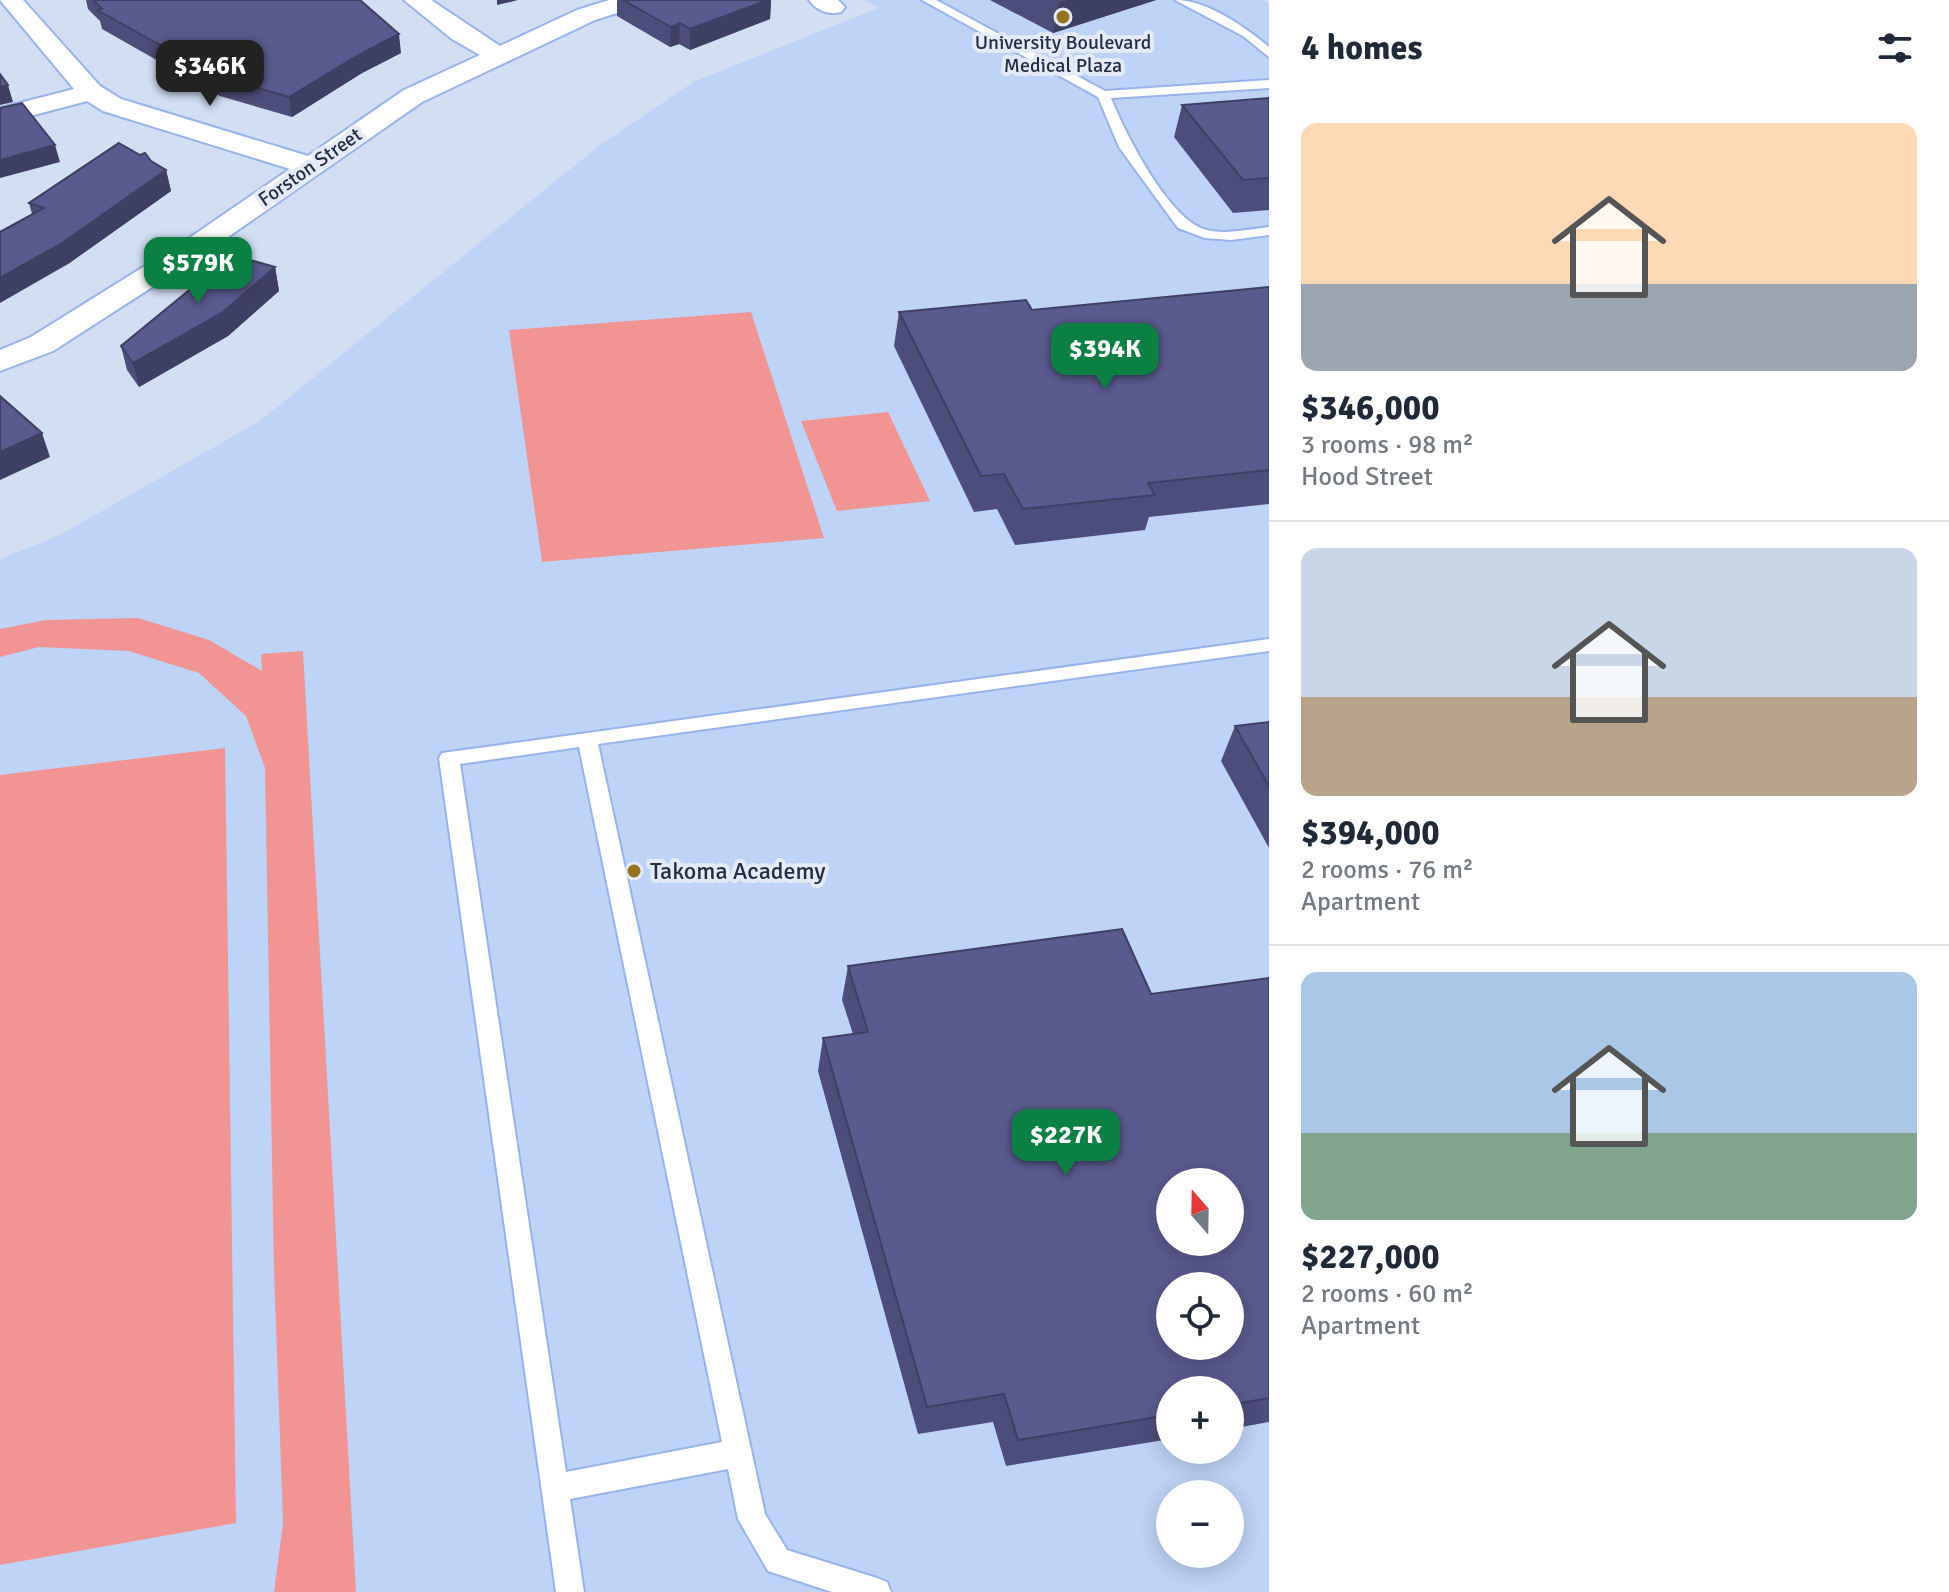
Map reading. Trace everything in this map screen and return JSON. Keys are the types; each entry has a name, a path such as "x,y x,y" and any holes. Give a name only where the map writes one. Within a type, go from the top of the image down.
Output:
{"street":[{"path":"10,0 91,92 112,105 310,166"},
{"path":"416,0 461,34 497,55"},
{"name":"Forston Street","path":"0,361 42,344 195,247 413,96 586,15 634,0"},
{"path":"0,116 91,92"}],"lane":[{"path":"928,0 1103,95 1269,84"},
{"path":"1181,0 1247,34 1269,53"},
{"path":"1103,95 1125,147 1183,225 1205,234 1231,236 1269,231"},
{"path":"570,1592 449,758 1269,645"},
{"path":"587,739 752,1519 778,1561 877,1592"},
{"path":"555,1488 738,1453"}],"shaded area":[{"name":"Takoma Academy","path":"865,0 1262,0 1269,3 1269,1592 0,1592 0,559 60,535 260,421 600,145 695,81 879,8"},
{"path":"751,312 824,538 542,562 509,330"},
{"path":"888,412 930,501 837,511 801,421"},
{"path":"138,618 209,640 262,671 261,654 303,651 356,1592 274,1592 283,1523 274,1271 265,768 246,716 199,673 129,651 39,647 0,657 0,629 46,620"},
{"path":"225,748 236,1523 0,1565 0,775"}],"building":[{"path":"93,0 360,0 399,34 289,97 216,76 97,10 102,9"},
{"path":"623,0 768,0 690,29 680,23 671,27"},
{"path":"0,74 8,85 0,87"},
{"path":"1269,98 1269,178 1243,180 1182,105"},
{"path":"22,103 55,145 0,160 0,108"},
{"path":"119,143 140,155 145,153 151,161 166,170 62,243 0,278 0,232 44,208 29,203"},
{"path":"232,255 275,267 223,312 133,363 121,346"},
{"path":"1269,287 1269,470 1148,483 1155,495 1023,509 1004,474 981,476 899,312 1026,300 1032,310"},
{"path":"0,396 42,433 0,452"},
{"path":"1269,722 1269,786 1235,726"},
{"path":"1122,929 1151,994 1269,978 1269,1398 1244,1402 1244,1376 1156,1376 1156,1417 1018,1440 1004,1394 927,1407 823,1038 868,1032 848,966"}],"place":[{"name":"University Boulevard Medical Plaza","path":"1063,17"},
{"name":"Takoma Academy","path":"634,871"}]}
